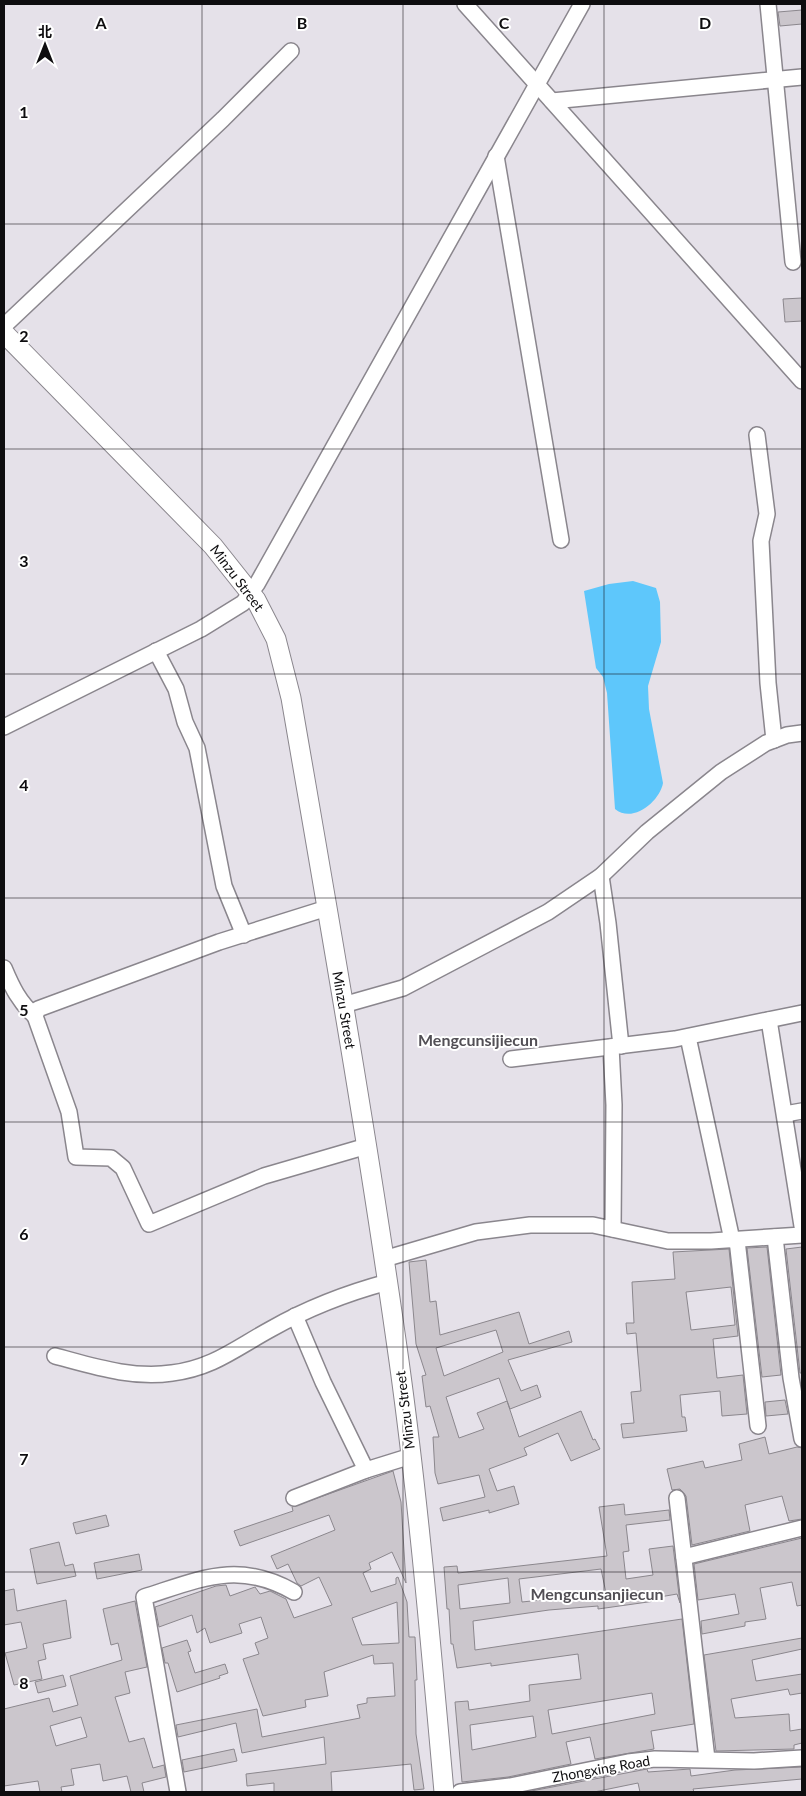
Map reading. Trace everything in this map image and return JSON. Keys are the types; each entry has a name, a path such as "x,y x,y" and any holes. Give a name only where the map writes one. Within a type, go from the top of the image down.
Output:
{"main road":[{"name":"Minzu Street","path":"4,333 213,546 251,593 276,639 291,698 367,1146 388,1282 424,1569 444,1792"}],"street":[{"path":"465,4 802,381"},
{"path":"4,726 201,629 243,604 251,593 582,4"},
{"path":"768,4 793,262"},
{"path":"4,326 223,119 291,51"},
{"path":"552,101 802,77"},
{"path":"496,156 561,540"},
{"path":"757,435 767,514 761,542 768,683 774,740"},
{"path":"156,651 176,689 185,722 197,748 224,886 244,935"},
{"path":"343,1005 403,988 548,912 601,876 648,832 721,772 774,740 787,735 802,733"},
{"path":"601,876 608,922 616,1047 614,1229"},
{"path":"35,1016 38,1009 244,935 327,908"},
{"path":"4,968 18,998 35,1016 54,1065 69,1112 76,1157 111,1158 123,1168 149,1224 264,1176 367,1146"},
{"path":"511,1059 688,1037 802,1013"},
{"path":"770,1020 802,1226"},
{"path":"688,1037 735,1240 758,1426"},
{"path":"785,1114 802,1111"},
{"path":"384,1259 476,1232 562,1224 593,1225 668,1241 735,1240 802,1235"},
{"path":"774,1237 791,1378 802,1439"},
{"path":"55,1356 119,1372 170,1374 213,1363 296,1316 361,1289 388,1282"},
{"path":"296,1316 323,1382 366,1470"},
{"path":"294,1498 366,1470 411,1456"},
{"path":"677,1498 707,1759"},
{"path":"684,1557 802,1528"},
{"path":"178,1792 144,1596 215,1575 232,1574 244,1574 283,1586 294,1592"},
{"name":"Zhongxing Road","path":"460,1792 510,1786 628,1762 654,1759 754,1761 802,1758"}],"water":[{"path":"633,581 656,588 660,602 661,642 648,686 649,709 663,783 657,797 651,803 645,808 630,814 622,813 615,809 607,693 603,677 596,668 584,591 609,584"}],"building":[{"path":"802,10 802,24 780,26 778,12"},
{"path":"802,298 802,321 785,322 783,299"},
{"path":"767,1247 781,1375 762,1377 747,1248"},
{"path":"802,1247 802,1373 800,1373 786,1249"},
{"path":"729,1249 738,1336 713,1339 717,1378 743,1375 747,1414 722,1416 720,1391 680,1395 682,1417 685,1417 687,1431 623,1438 621,1424 634,1423 631,1392 641,1391 636,1333 627,1334 626,1323 634,1323 632,1282 675,1279 673,1252","holes":["731,1287 735,1325 691,1330 686,1292"]},
{"path":"426,1260 430,1302 436,1301 440,1335 519,1312 529,1344 569,1331 572,1342 508,1360 521,1391 537,1385 541,1397 510,1409 499,1378 446,1397 459,1438 484,1429 477,1413 507,1401 519,1437 581,1411 593,1440 595,1439 600,1449 571,1461 558,1433 524,1448 527,1455 489,1469 497,1491 514,1486 519,1504 489,1513 489,1510 443,1521 440,1508 485,1497 479,1475 438,1484 435,1473 433,1437 439,1437 430,1406 426,1407 422,1376 426,1375 416,1344 409,1262","holes":["496,1330 503,1352 444,1376 436,1348"]},
{"path":"785,1400 788,1414 766,1416 765,1402"},
{"path":"765,1437 769,1454 797,1447 802,1448 802,1519 789,1521 782,1496 745,1505 750,1531 692,1545 686,1496 680,1489 672,1490 667,1469 703,1461 705,1468 742,1460 739,1444"},
{"path":"393,1471 401,1502 406,1583 392,1552 369,1563 371,1569 363,1573 371,1592 396,1584 396,1578 398,1577 407,1602 409,1637 415,1637 417,1680 415,1680 416,1734 424,1789 414,1790 411,1764 331,1772 332,1792 274,1792 274,1783 247,1786 246,1774 326,1764 324,1737 242,1753 236,1723 178,1737 176,1725 257,1709 262,1737 360,1718 357,1705 367,1703 367,1698 395,1696 393,1663 374,1664 373,1655 324,1672 328,1696 305,1700 306,1707 263,1716 243,1659 259,1654 255,1643 268,1638 261,1617 239,1624 242,1633 210,1643 205,1628 197,1633 192,1615 159,1627 155,1607 216,1586 226,1585 230,1596 255,1587 260,1594 270,1591 286,1599 294,1618 332,1605 319,1577 301,1586 297,1583 288,1564 277,1569 271,1556 335,1530 329,1515 240,1546 234,1531 293,1511 292,1507","holes":["397,1602 399,1643 362,1645 352,1618"]},
{"path":"624,1504 625,1515 669,1510 670,1520 626,1525 629,1551 623,1552 626,1579 653,1575 649,1549 673,1546 680,1603 677,1594 654,1598 655,1601 598,1609 598,1606 549,1610 473,1621 475,1650 682,1619 694,1724 651,1731 654,1749 595,1759 590,1737 566,1742 571,1764 508,1777 462,1782 455,1702 468,1701 469,1710 530,1701 529,1685 581,1679 578,1654 491,1666 491,1663 457,1668 453,1644 451,1644 444,1567 457,1566 458,1573 607,1556 599,1507","holes":["601,1569 606,1593 522,1602 519,1579","508,1578 510,1603 460,1609 458,1585","652,1693 655,1714 552,1734 548,1710","533,1716 536,1737 472,1750 470,1725"]},
{"path":"106,1515 109,1526 76,1534 73,1523"},
{"path":"802,1538 802,1605 797,1606 792,1582 760,1588 766,1619 745,1622 745,1626 702,1634 701,1621 739,1614 735,1594 698,1600 694,1564"},
{"path":"59,1542 65,1566 73,1564 76,1576 37,1584 30,1549"},
{"path":"139,1554 142,1570 97,1579 94,1563"},
{"path":"14,1589 17,1611 66,1600 71,1638 43,1644 46,1659 38,1661 42,1679 14,1685 5,1653 27,1648 21,1622 4,1625 4,1591"},
{"path":"135,1601 147,1667 125,1672 130,1693 115,1697 129,1742 144,1738 153,1768 164,1765 166,1777 142,1783 144,1792 131,1792 127,1776 103,1781 100,1764 71,1769 74,1785 61,1787 62,1792 40,1792 38,1781 4,1786 4,1709 49,1698 53,1712 78,1705 70,1676 122,1660 118,1643 111,1645 103,1609","holes":["81,1717 87,1737 56,1746 50,1726"]},
{"path":"802,1638 802,1649 752,1660 756,1681 802,1674 802,1693 790,1695 788,1689 731,1699 735,1718 789,1714 790,1731 802,1729 802,1743 794,1745 794,1749 716,1751 704,1655"},
{"path":"187,1640 191,1651 188,1652 195,1673 225,1664 228,1673 219,1676 220,1678 177,1692 168,1663 165,1663 162,1648"},
{"path":"63,1675 66,1686 38,1693 35,1682"},
{"path":"234,1749 237,1761 184,1772 182,1760"},
{"path":"802,1767 802,1779 693,1789 694,1792 640,1792 638,1783 594,1792 526,1792 647,1769 648,1772 690,1769 691,1776 735,1770"}],"district":[{"name":"Mengcunsijiecun","path":"478,1040"},
{"name":"Mengcunsanjiecun","path":"597,1594"}]}
